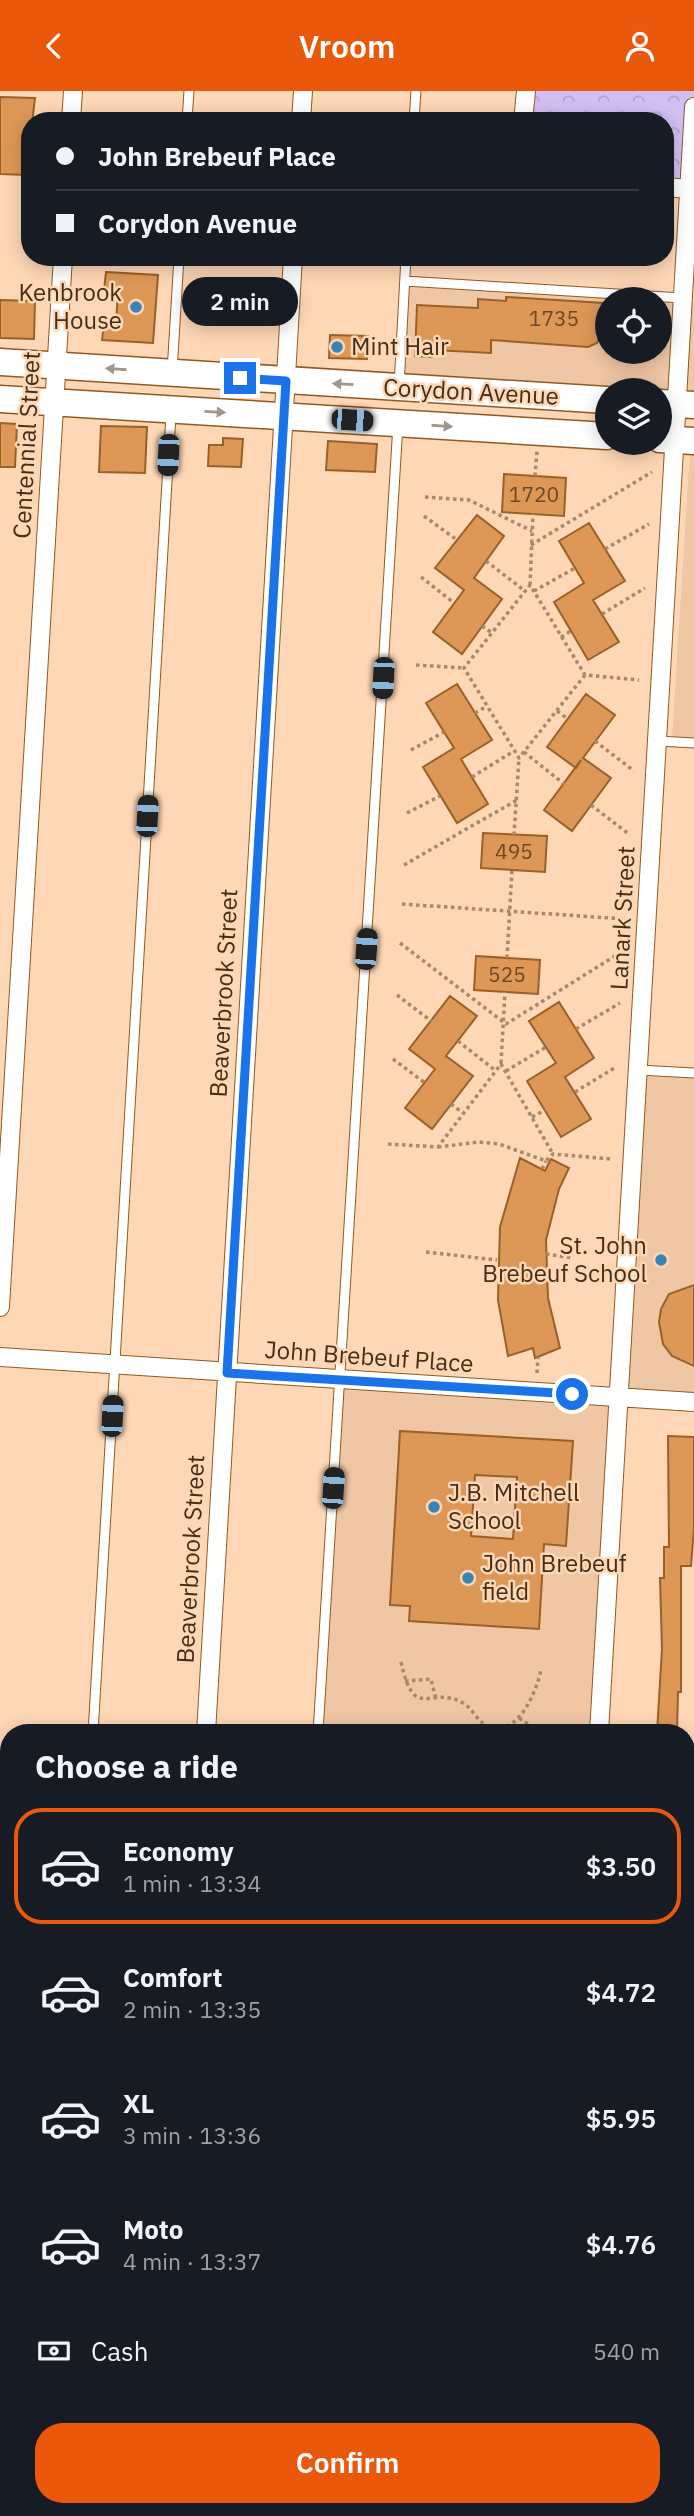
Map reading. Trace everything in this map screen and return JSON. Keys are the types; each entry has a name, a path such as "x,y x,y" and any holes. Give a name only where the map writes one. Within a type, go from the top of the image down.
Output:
{"main road":[{"name":"Corydon Avenue","path":"0,362 595,399"},
{"name":"Corydon Avenue","path":"0,399 595,435"}],"street":[{"path":"72,112 73,91"},
{"path":"302,112 303,91"},
{"path":"524,112 526,91"},
{"name":"Lanark Street","path":"600,1724 694,107"},
{"path":"674,188 689,189"},
{"name":"Centennial Street","path":"0,1307 62,266"},
{"name":"Beaverbrook Street","path":"207,1724 292,266"},
{"name":"John Brebeuf Place","path":"0,1357 694,1402"}],"lane":[{"path":"188,112 189,91"},
{"path":"415,112 416,91"},
{"path":"172,373 178,266"},
{"path":"398,388 406,266"},
{"path":"405,281 682,298"},
{"path":"94,1724 171,409"},
{"path":"319,1724 398,423"},
{"path":"657,741 694,743"},
{"path":"638,1070 694,1073"}],"path":[{"path":"535,476 537,449"},
{"path":"531,545 652,472"},
{"path":"425,497 469,500 532,531"},
{"path":"533,514 530,585 585,675"},
{"path":"424,516 457,540"},
{"path":"605,549 649,524"},
{"path":"486,561 525,591"},
{"path":"534,591 575,568"},
{"path":"421,577 454,603"},
{"path":"464,668 530,585"},
{"path":"602,614 645,588"},
{"path":"482,626 492,633"},
{"path":"561,637 571,631"},
{"path":"416,665 464,668"},
{"path":"464,668 519,758"},
{"path":"585,675 639,680"},
{"path":"514,835 519,758 585,675"},
{"path":"475,713 487,706"},
{"path":"557,711 568,719"},
{"path":"411,750 444,732"},
{"path":"595,741 634,771"},
{"path":"472,777 514,751"},
{"path":"524,752 564,783"},
{"path":"407,813 440,796"},
{"path":"404,865 517,800"},
{"path":"592,805 630,835"},
{"path":"507,958 512,870"},
{"path":"402,904 625,919"},
{"path":"400,943 506,1024 623,951"},
{"path":"438,1147 500,1064 505,992"},
{"path":"397,995 431,1021"},
{"path":"576,1029 620,1003"},
{"path":"458,1041 496,1071"},
{"path":"505,1072 546,1047"},
{"path":"393,1059 425,1083"},
{"path":"500,1064 553,1154"},
{"path":"575,1092 616,1067"},
{"path":"451,1104 463,1113"},
{"path":"532,1117 545,1110"},
{"path":"388,1144 438,1147 479,1142 499,1144 547,1161"},
{"path":"553,1154 611,1159"},
{"path":"542,1170 553,1154"},
{"path":"426,1252 497,1260"},
{"path":"546,1254 573,1258"},
{"path":"537,1373 538,1357"},
{"path":"401,1662 405,1681 413,1695 423,1700 455,1700 465,1704 483,1724"},
{"path":"500,1724 519,1718 536,1691 541,1670"},
{"path":"405,1681 431,1679 436,1700"},
{"path":"519,1718 528,1724"}],"shaded area":[{"path":"409,286 595,297 595,364 672,364 672,301 694,302 694,396 672,392 672,378 595,378 595,390 403,379"},
{"path":"690,449 694,450 694,738 672,737"},
{"name":"John Brebeuf field","path":"638,1070 694,1073 694,1402 620,1397 600,1724 319,1724 340,1380 619,1397"}],"green space":[{"path":"526,91 694,91 689,189 674,188 674,112 524,112"}],"building":[{"path":"0,97 35,98 33,112 21,112 21,175 0,174"},
{"name":"Kenbrook House","path":"106,272 158,275 153,343 102,340 104,323 116,324 118,291 104,290"},
{"path":"506,297 595,302 595,344 588,347 491,340 491,353 433,350 432,357 415,356 417,305 478,308 478,299 506,301"},
{"path":"0,300 35,301 34,339 0,338"},
{"path":"330,335 368,336 367,359 329,358"},
{"path":"0,423 17,424 15,467 0,467"},
{"path":"101,426 147,427 145,473 99,472"},
{"path":"223,438 243,439 241,467 208,466 209,445 223,445"},
{"path":"328,441 377,444 375,472 326,470"},
{"path":"504,474 566,478 564,516 502,512"},
{"path":"477,515 504,536 474,578 502,599 462,654 433,632 464,590 435,568"},
{"path":"589,523 625,581 593,600 619,642 588,660 554,602 584,583 559,541"},
{"path":"457,684 492,740 461,759 488,804 457,823 423,767 454,748 426,703"},
{"path":"586,694 615,715 583,758 611,778 572,831 544,810 575,768 547,747"},
{"path":"483,833 547,836 545,872 481,868"},
{"path":"476,956 540,960 538,994 474,990"},
{"path":"450,996 477,1016 446,1056 473,1076 432,1129 405,1108 435,1069 409,1049"},
{"path":"559,1002 594,1058 565,1077 591,1119 561,1137 527,1081 556,1063 529,1021"},
{"path":"520,1158 545,1171 551,1159 569,1168 559,1189 546,1240 548,1298 560,1348 535,1358 533,1348 508,1356 498,1300 500,1227"},
{"path":"694,1285 694,1366 672,1356 663,1344 659,1322 661,1309 669,1294"},
{"name":"J.B. Mitchell School","path":"400,1431 573,1441 566,1546 544,1544 539,1629 409,1621 410,1606 390,1605","holes":["475,1475 517,1477 513,1539 471,1536"]},
{"path":"668,1436 694,1437 691,1566 681,1566 681,1692 678,1692 677,1724 658,1724 662,1649 660,1578 664,1578 664,1547 669,1547"}],"place":[{"name":"Kenbrook House","path":"136,307"},
{"name":"Mint Hair","path":"337,347"},
{"name":"St. John Brebeuf School","path":"661,1260"},
{"name":"J.B. Mitchell School","path":"434,1507"},
{"name":"John Brebeuf field","path":"468,1578"}],"route":[{"path":"240,378 286,381 227,1373 572,1394"}]}
